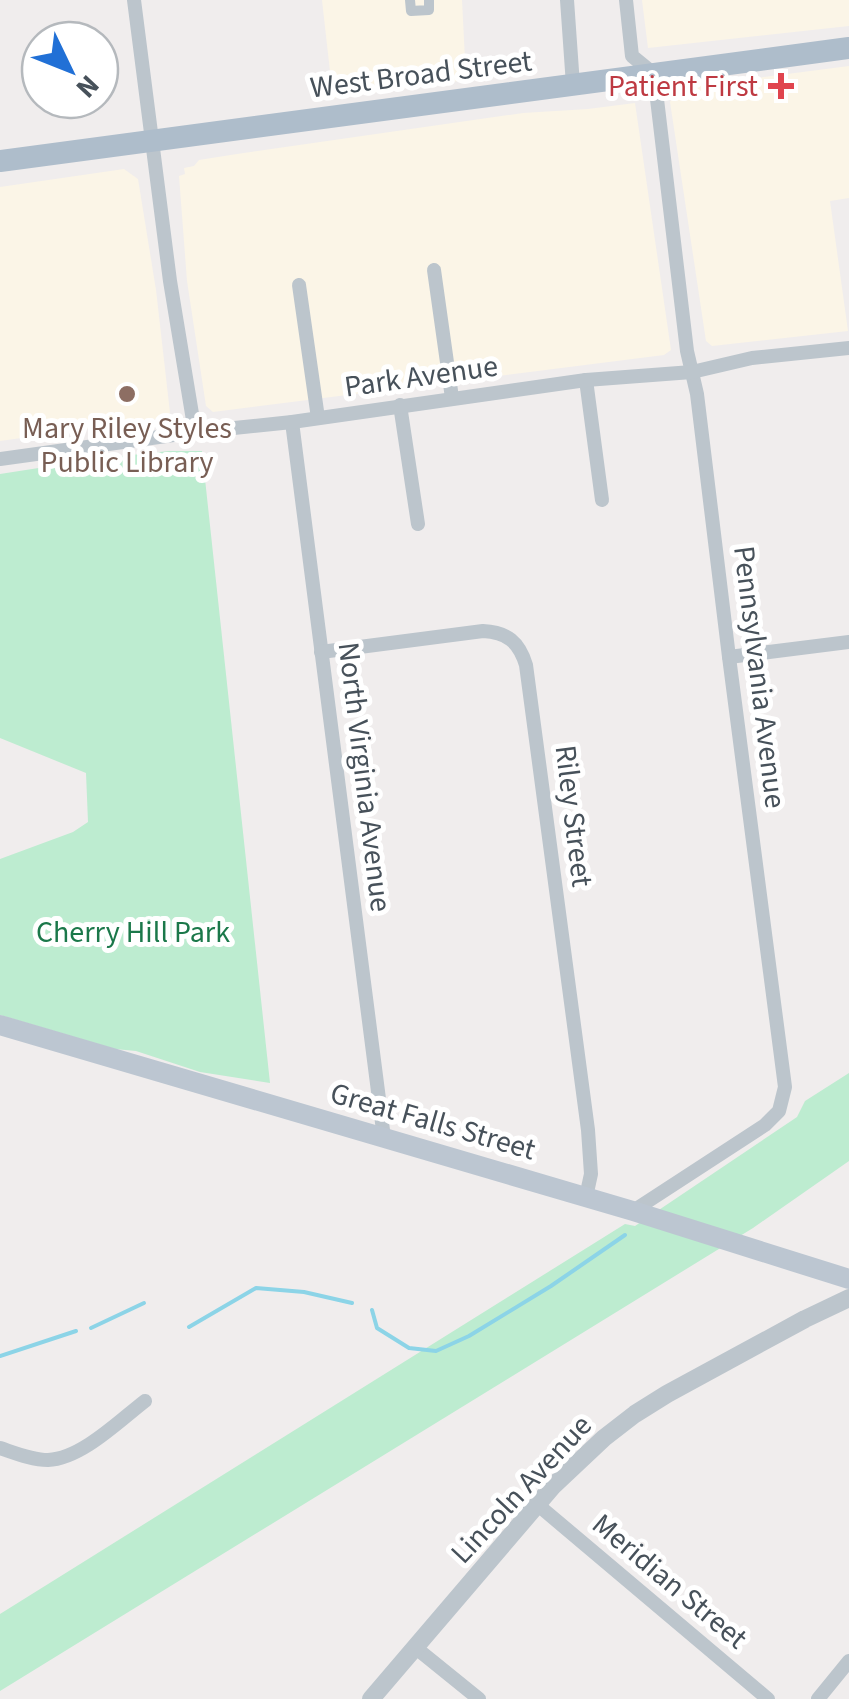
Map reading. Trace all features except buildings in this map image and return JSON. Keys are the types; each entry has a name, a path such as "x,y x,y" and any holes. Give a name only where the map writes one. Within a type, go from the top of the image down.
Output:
{"main road":[{"name":"West Broad Street","path":"0,161 849,48"},
{"name":"Great Falls Street","path":"0,1025 633,1211 849,1279"}],"street":[{"path":"134,0 170,281 195,432"},
{"path":"410,0 411,12 429,10 429,0"},
{"path":"566,0 573,85"},
{"path":"626,0 632,56 654,74"},
{"name":"Pennsylvania Avenue","path":"633,1211 766,1126 779,1111 785,1087 698,394 682,314 654,74"},
{"path":"434,270 452,398"},
{"path":"299,285 318,418"},
{"name":"Park Avenue","path":"0,458 586,380 692,372 752,358 849,348"},
{"path":"586,380 602,500"},
{"path":"400,405 418,524"},
{"name":"North Virginia Avenue","path":"292,422 384,1138"},
{"name":"Riley Street","path":"321,652 483,631 507,636 522,652 590,1141 591,1177 586,1197"},
{"path":"729,658 849,642"},
{"name":"Lincoln Avenue","path":"371,1699 575,1463 635,1414 849,1298"},
{"path":"0,1448 35,1459 64,1457 145,1402"},
{"name":"Meridian Street","path":"538,1505 768,1699"},
{"path":"416,1648 479,1699"},
{"path":"818,1699 849,1662"}],"shaded area":[{"path":"322,0 462,0 466,80 333,98"},
{"path":"642,0 849,0 849,26 648,48"},
{"path":"849,66 849,198 830,201 848,331 712,346 706,341 670,102 673,95 685,87"},
{"path":"635,103 671,350 664,355 213,412 206,406 187,281 179,176 185,174 184,168 199,160 237,154 523,113"},
{"path":"124,169 138,179 170,413 163,418 0,441 0,187"}],"green space":[{"name":"Cherry Hill Park","path":"169,451 202,451 270,1083 200,1072 0,1015 0,859 73,832 88,822 86,773 0,738 0,474"},
{"path":"849,1073 849,1161 753,1228 0,1691 0,1614 625,1224 635,1226 797,1117 805,1101"}],"waterway":[{"path":"372,1310 377,1328 409,1348 436,1351 469,1336 551,1286 625,1235"},
{"path":"189,1327 256,1288 304,1292 352,1303"},
{"path":"91,1328 144,1303"},
{"path":"0,1356 76,1331"}],"place":[{"name":"Patient First","path":"781,86"},
{"name":"Mary Riley Styles Public Library","path":"127,394"}]}
